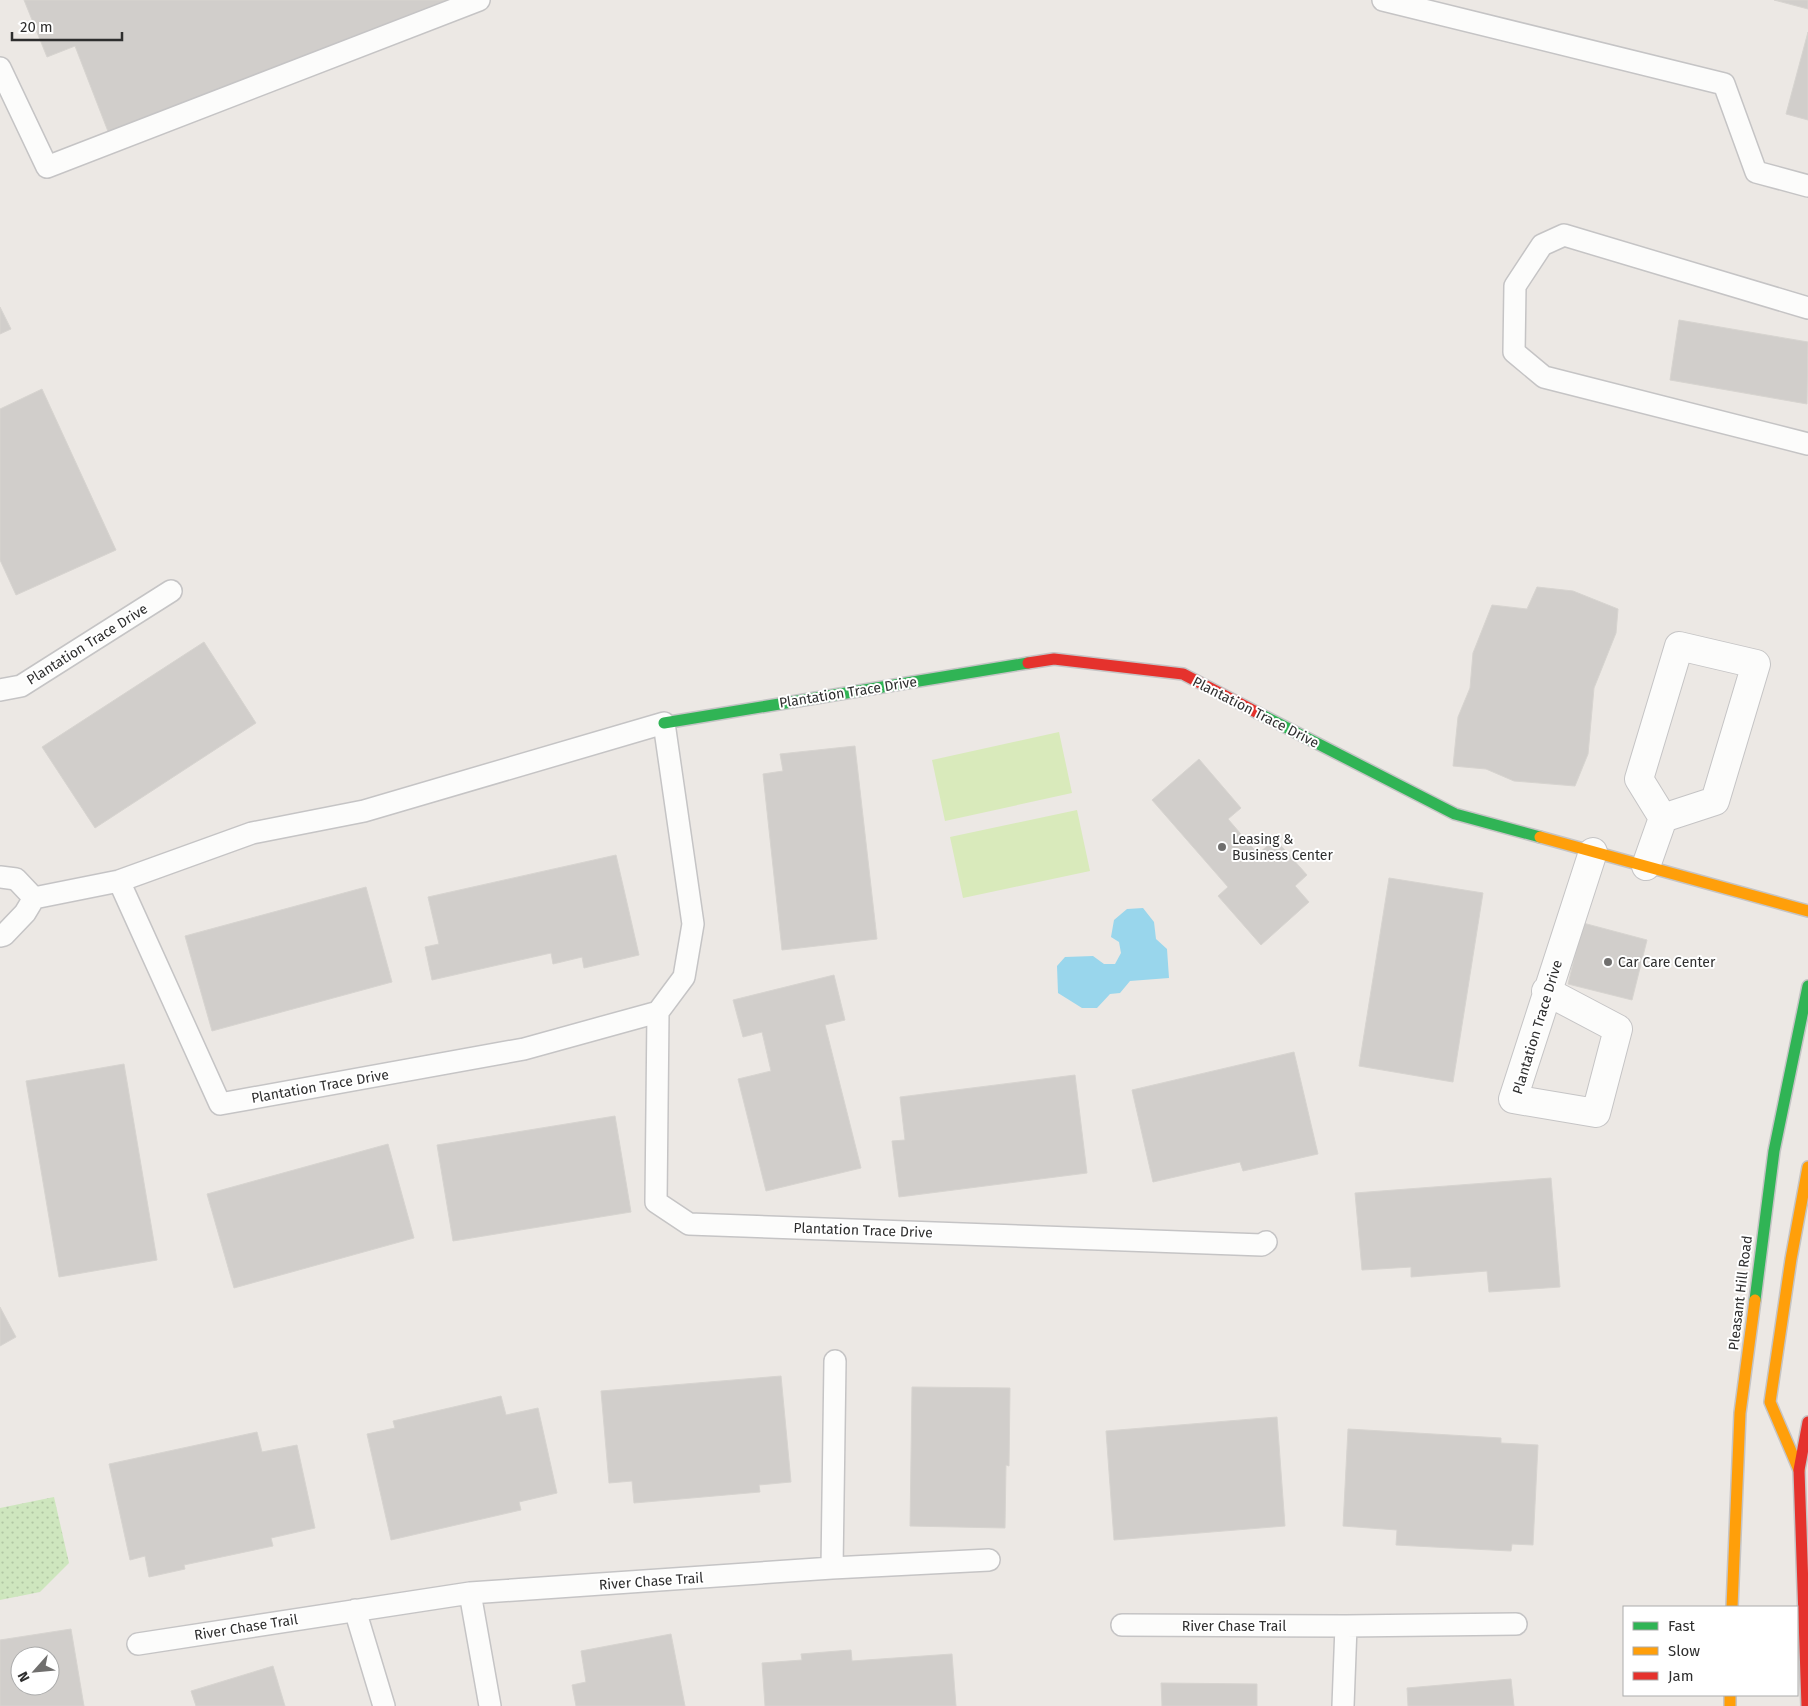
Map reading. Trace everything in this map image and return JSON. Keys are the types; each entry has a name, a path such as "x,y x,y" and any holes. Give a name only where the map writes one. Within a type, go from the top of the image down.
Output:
{"main road":[{"name":"Plantation Trace Drive","path":"664,723 1054,659 1183,674 1455,814 1808,911"},
{"name":"Pleasant Hill Road","path":"1732,1606 1741,1403 1774,1151 1808,986"},
{"path":"1799,1470 1770,1402 1791,1259 1808,1167"},
{"path":"1807,1706 1799,1470 1808,1422"}],"street":[{"path":"1679,646 1756,664 1715,801 1663,818 1639,779 1679,646"},
{"path":"1646,866 1663,818"},
{"name":"Plantation Trace Drive","path":"1546,991 1618,1029 1596,1112 1513,1099 1546,991 1593,852"}],"lane":[{"path":"0,68 47,167 479,0"},
{"path":"1383,0 1724,84 1756,172 1808,186"},
{"path":"1808,308 1564,235 1542,245 1515,286 1514,352 1544,377 1808,444"},
{"name":"Plantation Trace Drive","path":"0,690 21,686 171,590"},
{"path":"658,1012 684,977 693,924 664,723"},
{"name":"Plantation Trace Drive","path":"34,898 119,880 252,834 364,811 664,723"},
{"path":"0,877 16,879 34,898 25,913 4,935 0,936"},
{"name":"Plantation Trace Drive","path":"119,880 220,1104 524,1049 658,1012 656,1202 689,1224 1252,1244 1266,1242"},
{"path":"832,1568 835,1361"},
{"name":"River Chase Trail","path":"138,1644 470,1593 832,1568 989,1560"},
{"path":"470,1593 490,1706"},
{"path":"355,1610 384,1706"},
{"name":"River Chase Trail","path":"1122,1625 1346,1626 1516,1624"},
{"path":"1343,1706 1346,1626"}],"green space":[{"path":"1059,732 1072,793 945,821 932,760"},
{"path":"1077,810 1090,871 963,898 950,837"},
{"path":"54,1497 69,1563 40,1592 0,1600 0,1508"}],"water":[{"path":"1143,908 1154,922 1156,939 1167,949 1169,978 1130,981 1120,993 1110,994 1097,1008 1082,1008 1058,993 1057,966 1065,957 1093,956 1104,964 1115,964 1121,953 1119,942 1111,937 1114,920 1127,909"}],"building":[{"path":"24,0 454,0 109,134 75,46 47,57"},
{"path":"1774,0 1808,0 1808,9"},
{"path":"1808,32 1808,120 1786,114"},
{"path":"0,307 11,329 0,334"},
{"path":"1679,320 1808,342 1807,404 1670,380"},
{"path":"42,389 116,550 16,595 0,560 0,409"},
{"path":"1537,587 1573,591 1618,609 1616,633 1594,688 1588,754 1575,786 1514,781 1486,769 1453,766 1458,717 1470,688 1473,653 1492,605 1527,609"},
{"path":"204,642 256,723 95,828 42,747"},
{"path":"855,746 877,939 782,950 763,774 783,771 780,754"},
{"name":"Leasing & Business Center","path":"1199,759 1241,808 1228,819 1258,854 1275,839 1307,875 1295,886 1309,902 1261,945 1218,896 1228,887 1152,800"},
{"path":"616,855 639,955 584,968 582,957 553,964 551,953 432,980 425,947 439,944 428,897"},
{"path":"1389,878 1483,893 1453,1082 1359,1066"},
{"path":"366,887 392,982 212,1031 185,936"},
{"name":"Car Care Center","path":"1583,923 1647,940 1632,1000 1568,984"},
{"path":"834,975 845,1020 825,1025 861,1168 766,1191 738,1079 771,1071 762,1032 743,1037 733,1000"},
{"path":"1294,1052 1318,1154 1243,1171 1240,1162 1153,1182 1132,1090"},
{"path":"124,1064 157,1260 59,1277 26,1081"},
{"path":"1075,1075 1087,1173 899,1197 892,1141 905,1140 900,1097"},
{"path":"615,1116 631,1212 453,1241 437,1145"},
{"path":"388,1144 414,1238 234,1288 207,1194"},
{"path":"1551,1178 1560,1287 1489,1292 1487,1271 1411,1277 1411,1267 1362,1270 1355,1193"},
{"path":"0,1307 16,1337 0,1346"},
{"path":"781,1376 791,1482 759,1485 760,1492 634,1503 632,1481 609,1483 601,1391"},
{"path":"912,1387 1010,1388 1009,1466 1006,1465 1005,1528 910,1526"},
{"path":"501,1396 506,1415 538,1408 557,1493 519,1502 521,1510 391,1540 367,1434 395,1428 393,1421"},
{"path":"1277,1417 1285,1526 1114,1540 1106,1431"},
{"path":"1348,1429 1501,1438 1501,1443 1538,1445 1533,1545 1512,1544 1511,1551 1396,1545 1397,1530 1343,1526"},
{"path":"257,1432 262,1452 297,1445 315,1528 271,1538 273,1546 184,1565 185,1569 149,1577 145,1556 130,1560 109,1464"},
{"path":"71,1629 84,1706 0,1706 0,1640"},
{"path":"671,1634 685,1706 576,1706 572,1685 586,1682 581,1651"},
{"path":"851,1650 852,1661 952,1654 956,1706 765,1706 762,1663 802,1660 801,1654"},
{"path":"273,1666 285,1706 196,1706 191,1691"},
{"path":"1511,1679 1514,1706 1408,1706 1407,1688"},
{"path":"1161,1683 1257,1684 1257,1706 1162,1706"}],"traffic: fast":[{"path":"664,723 1028,663"},
{"path":"1258,713 1455,814 1540,837"},
{"path":"1755,1300 1774,1151 1808,986"}],"traffic: slow":[{"path":"1540,837 1808,911"},
{"path":"1799,1470 1770,1402 1791,1259 1808,1167"},
{"path":"1732,1606 1740,1413 1755,1300"},
{"path":"1730,1696 1730,1706"}],"traffic: jam":[{"path":"1028,663 1054,659 1183,674 1258,713"},
{"path":"1807,1706 1799,1470 1808,1422"}],"place":[{"name":"Leasing & Business Center","path":"1222,847"},
{"name":"Car Care Center","path":"1608,962"}]}
